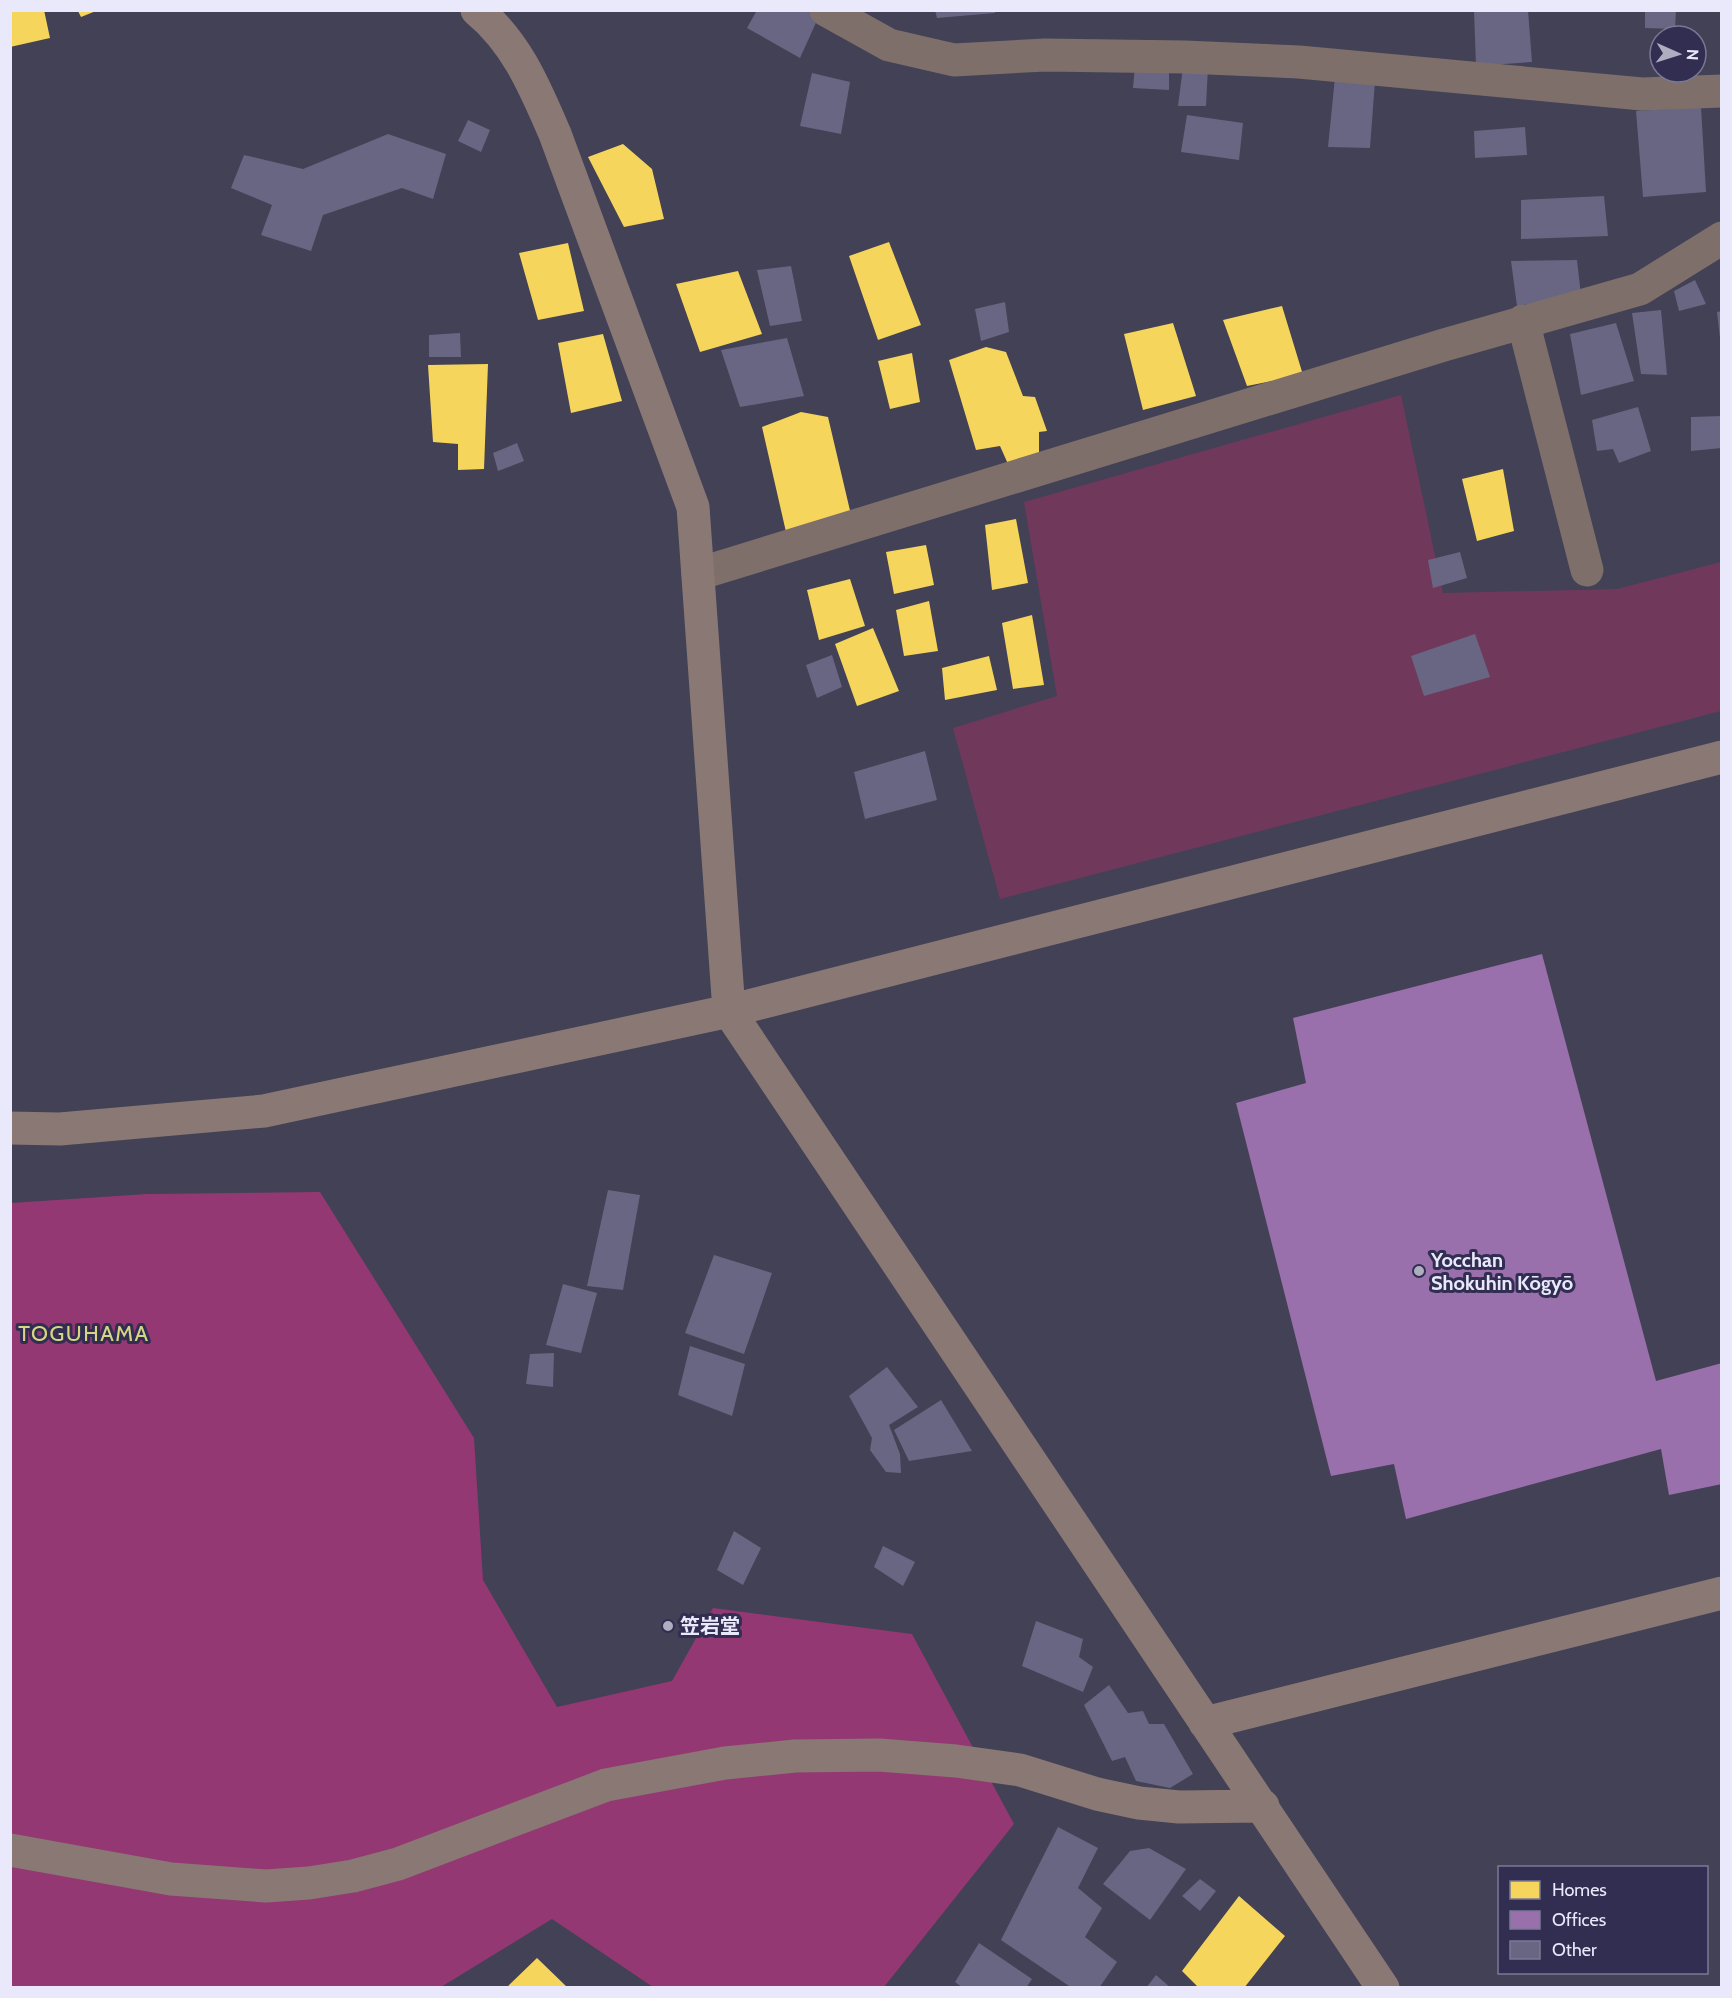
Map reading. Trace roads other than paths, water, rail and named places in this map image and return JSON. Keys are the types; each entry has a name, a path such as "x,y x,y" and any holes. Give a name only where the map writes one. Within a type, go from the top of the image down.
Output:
{"street":[{"path":"477,10 495,25 530,75 555,134 693,507 729,1011 1383,1988"},
{"path":"826,10 889,45 954,60 1045,56 1299,62 1642,94 1722,91"},
{"path":"698,574 1524,321 1641,289 1722,238"},
{"path":"1524,321 1587,570"},
{"path":"10,1128 60,1129 264,1111 729,1011 1722,757"},
{"path":"1205,1723 1722,1593"},
{"path":"10,1850 171,1879 266,1886 309,1883 353,1876 398,1864 606,1785 725,1763 795,1756 879,1755 956,1761 1020,1770 1097,1794 1139,1803 1179,1807 1263,1806"}],"place":[{"name":"Yocchan Shokuhin Kōgyō","path":"1419,1271"},
{"name":"笠岩堂","path":"668,1626"}],"district":[{"name":"TOGUHAMA","path":"84,1333"}]}
